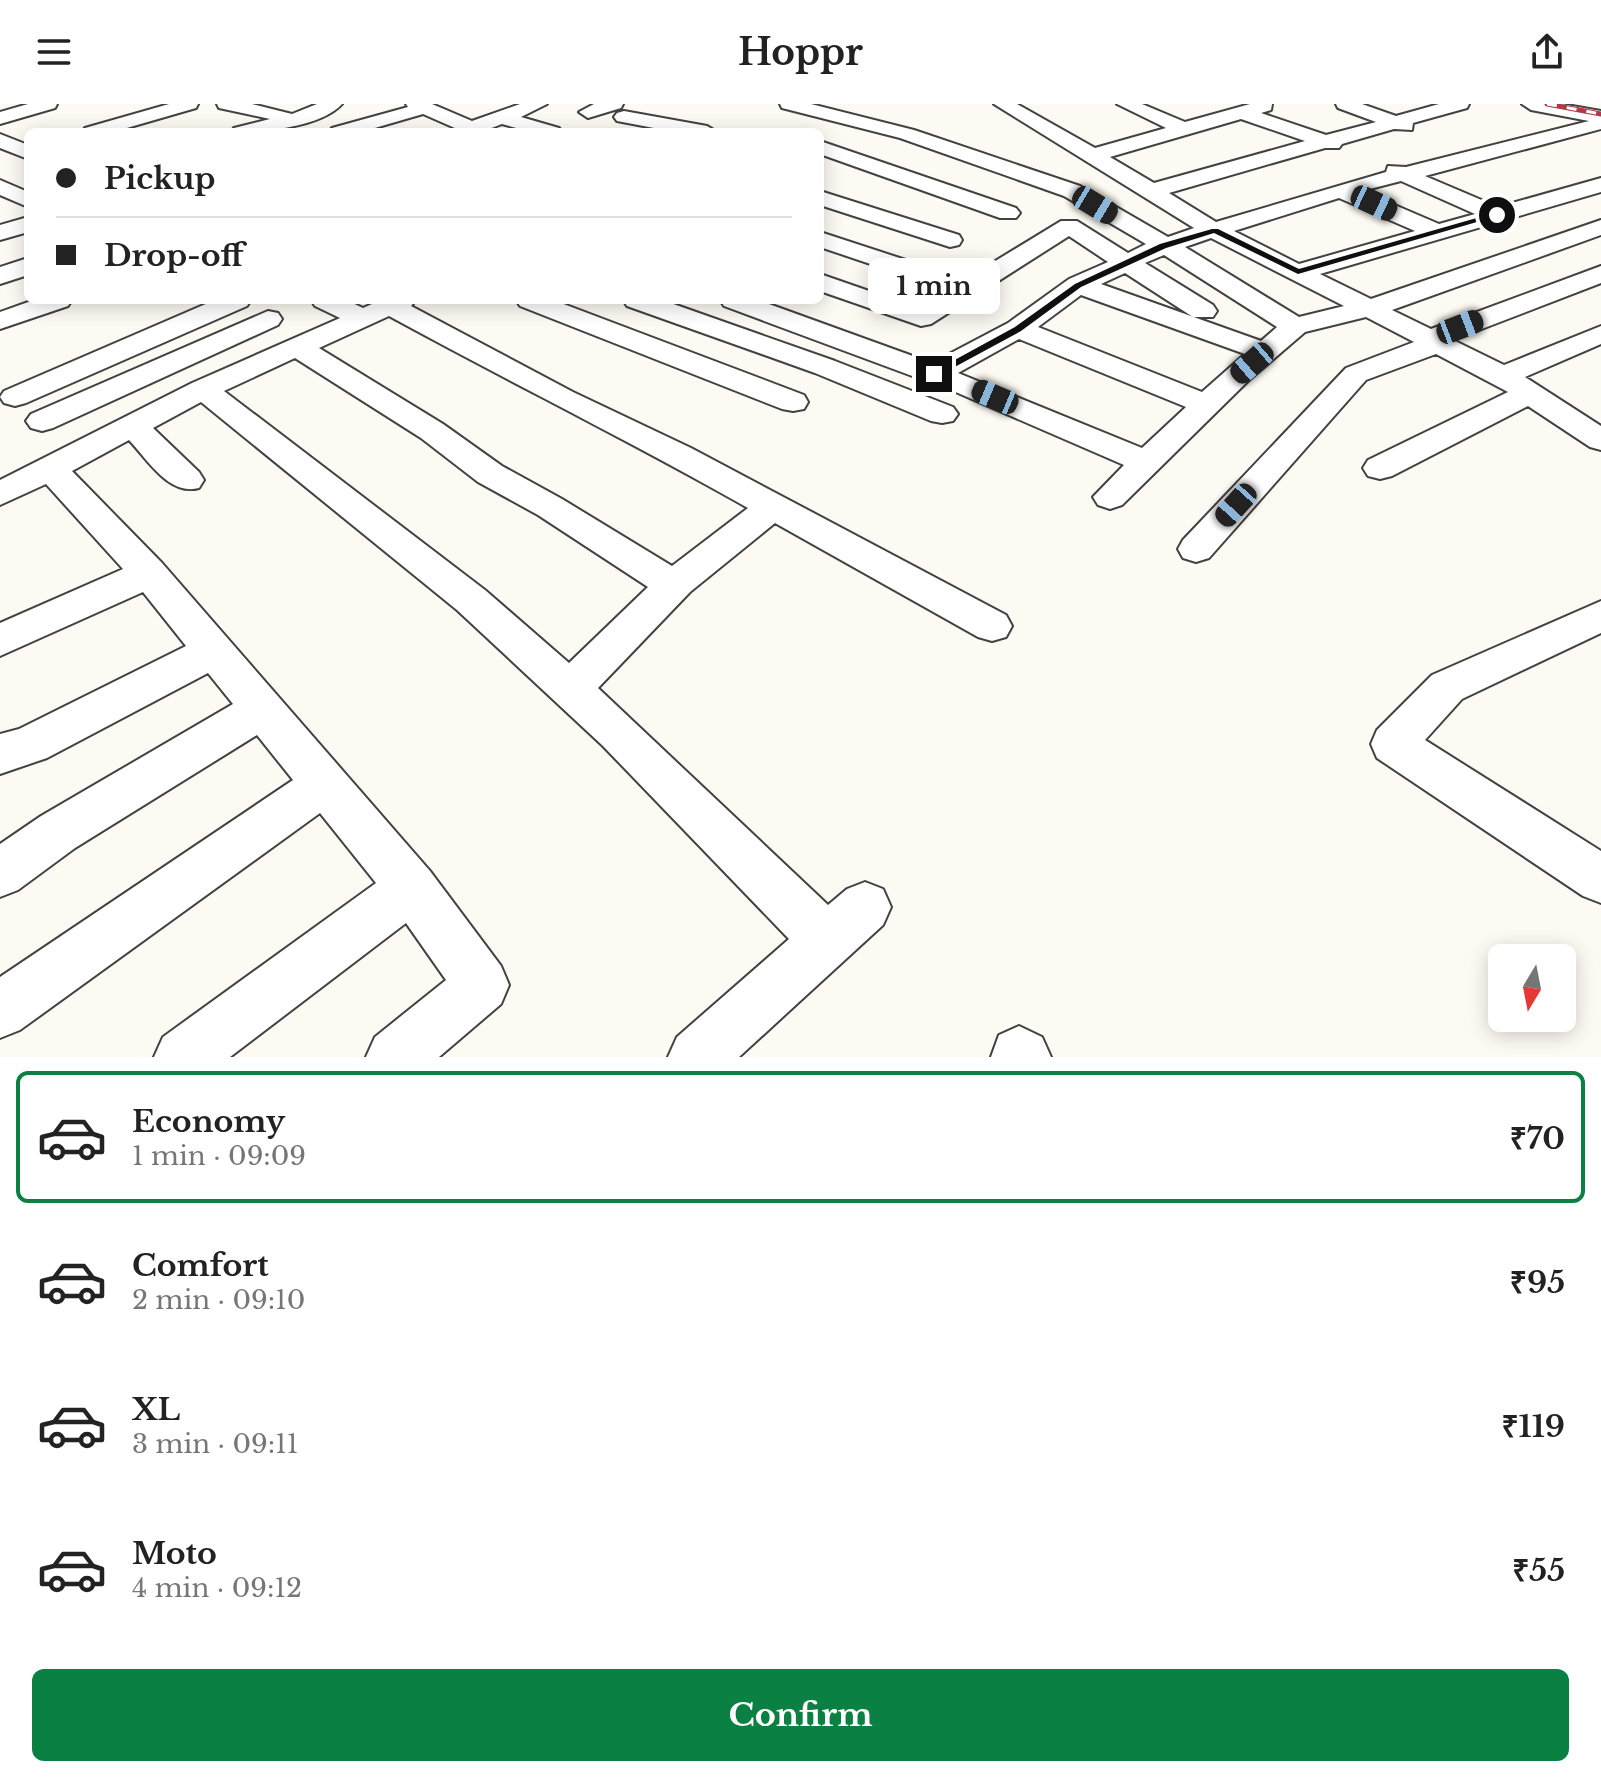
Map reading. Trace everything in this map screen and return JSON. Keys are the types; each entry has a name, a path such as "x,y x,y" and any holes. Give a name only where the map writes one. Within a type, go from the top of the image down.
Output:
{"street":[{"path":"7,116 48,104"},
{"path":"115,104 187,127"},
{"path":"106,128 189,104"},
{"path":"258,128 296,119 333,104"},
{"path":"366,128 538,104"},
{"path":"789,104 831,109 1072,191 1230,283 1295,326"},
{"path":"1003,104 1093,155 1215,231 1436,340 1595,429"},
{"path":"1126,104 1182,128"},
{"path":"1171,104 1210,120"},
{"path":"1093,155 1272,104"},
{"path":"1345,104 1425,134"},
{"path":"1361,148 1398,123 1460,104"},
{"path":"1531,104 1601,120"},
{"path":"227,109 296,119"},
{"path":"801,128 831,109"},
{"path":"498,111 542,128"},
{"path":"588,112 619,111 690,128"},
{"path":"1240,112 1329,142 1361,148 1397,146 1448,155 1474,166 1510,158 1601,120"},
{"path":"7,116 44,126"},
{"path":"414,128 449,116"},
{"path":"0,140 24,151"},
{"path":"1151,191 1329,142"},
{"path":"824,148 1008,213"},
{"path":"1361,148 1404,174 1502,204 1533,204 1596,178"},
{"path":"934,374 1018,329 1078,285 1163,246 1340,190 1404,174 1448,155"},
{"path":"1510,158 1556,162"},
{"path":"832,170 857,160"},
{"path":"0,187 24,198"},
{"path":"1340,190 1437,232"},
{"path":"824,199 950,240"},
{"path":"1298,272 1437,232 1502,204"},
{"path":"0,233 24,225"},
{"path":"824,283 921,318 1069,226 1203,311"},
{"path":"1110,497 1295,326 1371,308 1601,227"},
{"path":"1564,239 1601,256"},
{"path":"824,240 906,268"},
{"path":"0,254 24,246"},
{"path":"0,276 24,267"},
{"path":"1196,549 1356,374 1601,274"},
{"path":"1078,285 1265,352"},
{"path":"0,321 48,304"},
{"path":"35,368 164,304"},
{"path":"227,304 7,391 42,421 63,460 149,573 412,888 482,985 395,1057"},
{"path":"244,304 432,431 490,474 550,507 664,579 677,582"},
{"path":"354,304 385,308 773,506 992,626"},
{"path":"539,304 793,402"},
{"path":"647,304 825,367 942,414"},
{"path":"744,304 934,374 1146,462"},
{"path":"0,494 203,389 385,308"},
{"path":"42,421 268,319"},
{"path":"1018,329 1207,405"},
{"path":"1503,376 1601,334"},
{"path":"203,389 471,600 619,733 846,923 697,1057"},
{"path":"1380,468 1530,393"},
{"path":"131,424 187,480"},
{"path":"570,689 677,582 773,506"},
{"path":"0,640 149,573"},
{"path":"1601,616 1447,687 1393,744 1601,879"},
{"path":"0,754 31,744 213,651"},
{"path":"0,873 58,832 262,709"},
{"path":"0,1010 324,784"},
{"path":"183,1057 412,888"}],"railway":[{"path":"1547,104 1601,114"}],"route":[{"path":"934,374 1018,329 1078,285 1163,246 1215,231 1298,272 1497,215"}]}
